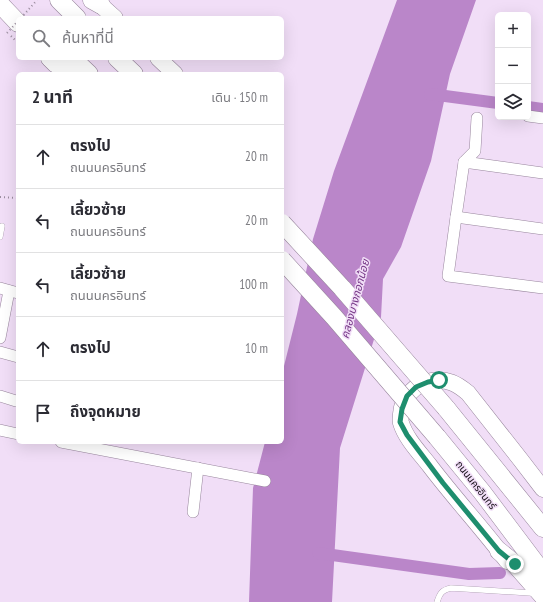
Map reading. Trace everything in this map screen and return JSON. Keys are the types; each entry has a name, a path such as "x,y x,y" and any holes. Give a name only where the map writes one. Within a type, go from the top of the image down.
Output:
{"main road":[{"path":"10,0 27,16"},
{"path":"58,0 75,16"},
{"path":"96,2 113,16"},
{"path":"0,4 15,27"},
{"path":"0,13 15,27"},
{"path":"119,60 132,72"},
{"path":"160,60 173,72"},
{"path":"59,62 85,72"},
{"path":"284,225 342,288 446,408 543,528"},
{"name":"ถนนนครอินทร์","path":"284,262 339,323 437,437 482,492 543,573"},
{"path":"537,597 515,564 499,551 443,483 407,435 400,422 402,409 407,396 416,387 428,382 439,380 452,382 458,385 468,393 543,489"}],"street":[{"path":"531,116 543,118"},
{"path":"477,118 475,151 464,162 448,276 543,288"},
{"path":"464,162 543,173"},
{"path":"456,217 543,229"},
{"path":"0,338 9,291"},
{"path":"0,352 16,356"},
{"path":"0,396 16,401"},
{"path":"0,430 16,434"},
{"path":"71,444 265,481"},
{"path":"193,512 198,468"}],"lane":[{"path":"0,237 2,226"},
{"path":"437,602 445,589 451,588 537,597"}],"path":[{"path":"23,16 37,0"},
{"path":"0,198 16,198"}],"water":[{"name":"คลองบางกอกน้อย","path":"397,0 476,0 450,74 431,161 401,247 383,279 381,317 340,448 332,602 249,602 253,488 264,444 284,444 284,366 313,239 334,171"}],"waterway":[{"path":"430,94 495,103"},
{"path":"531,107 543,109"},
{"path":"318,553 469,574 500,573"}],"route":[{"path":"439,380 428,382 416,387 407,396 402,409 400,422 418,451 443,483 499,551 515,564"}]}
